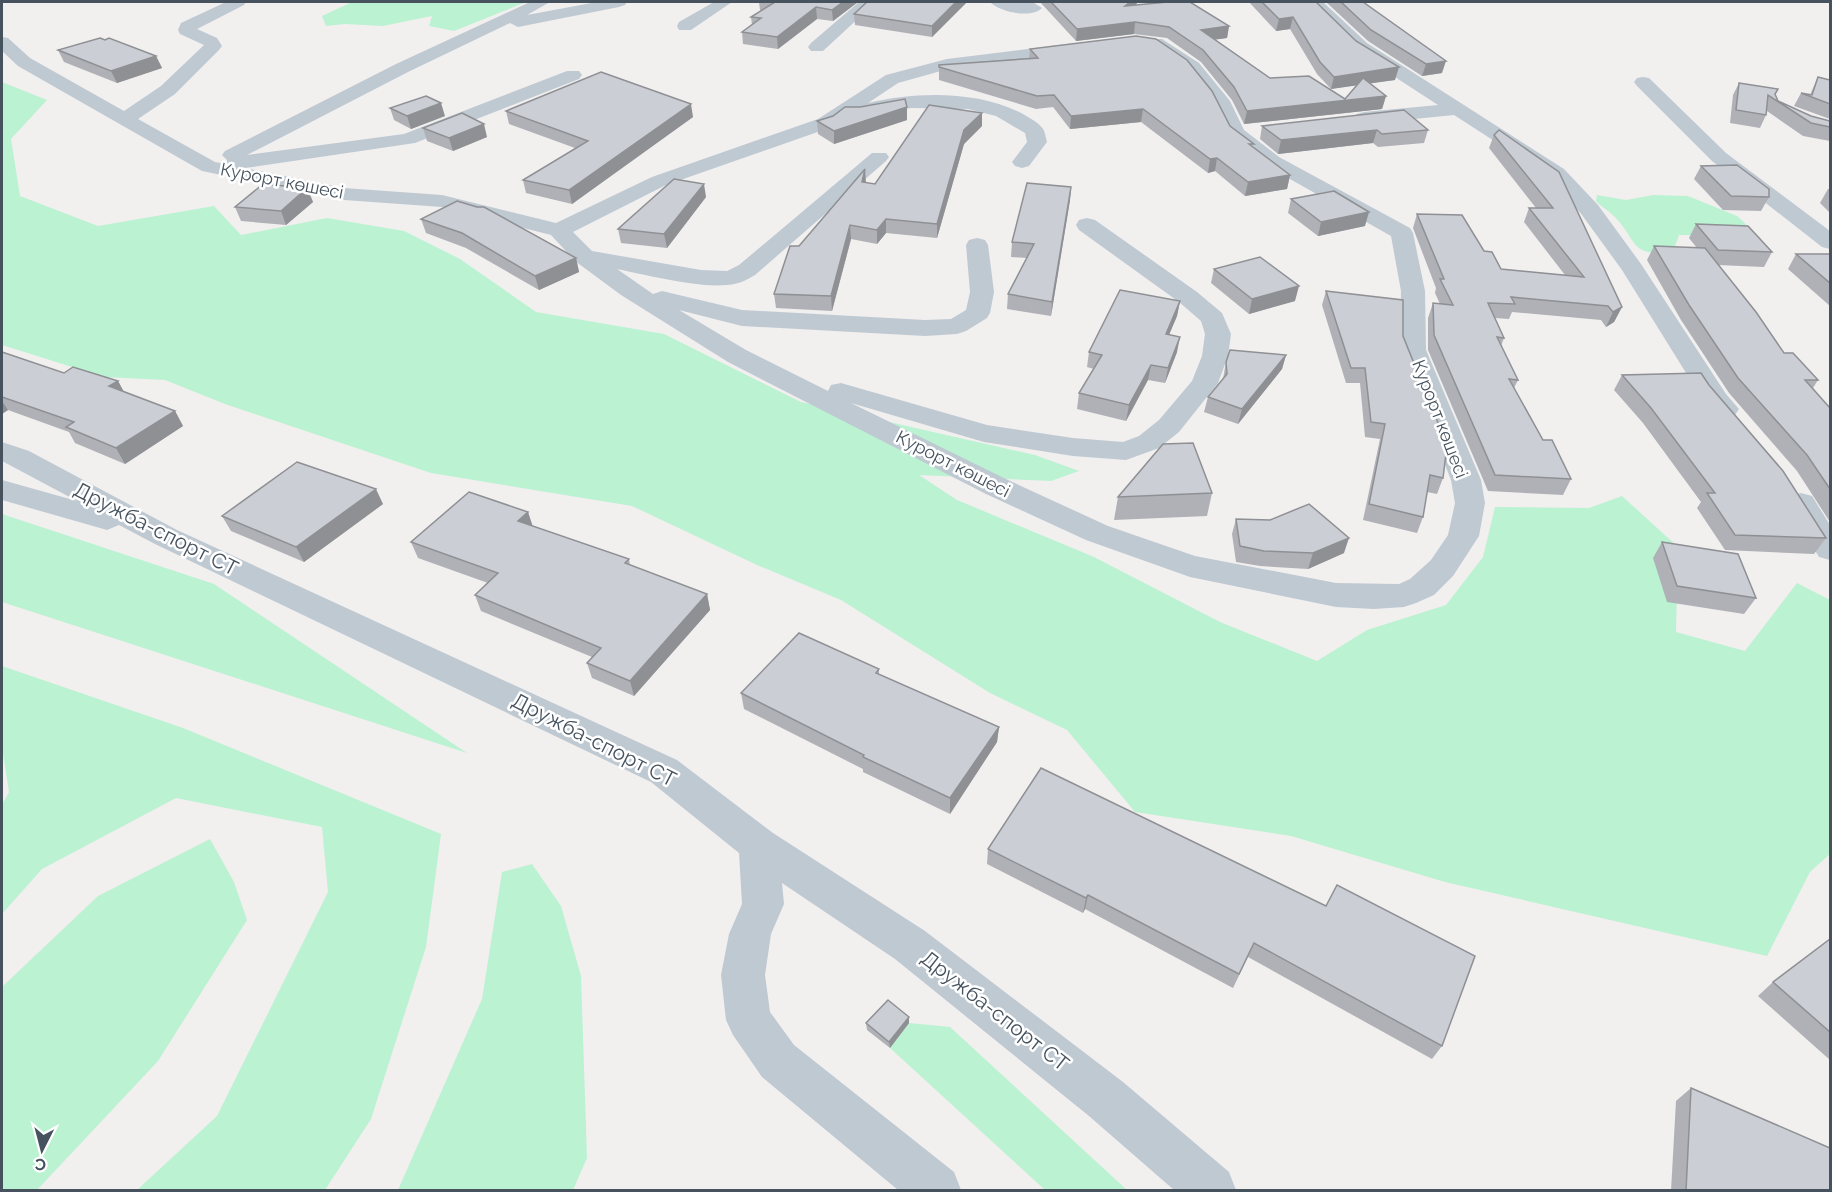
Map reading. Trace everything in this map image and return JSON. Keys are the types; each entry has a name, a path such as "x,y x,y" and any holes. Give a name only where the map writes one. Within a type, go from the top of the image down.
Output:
{"street":[{"path":"125,118 168,90 213,46 211,42 186,30 187,27 238,2"},
{"path":"209,167 542,2"},
{"path":"497,23 521,21 619,2"},
{"path":"685,26 724,2"},
{"path":"817,47 868,2"},
{"path":"998,2 1011,7 1034,8"},
{"path":"1314,2 1361,47 1557,172 1590,210 1633,269 1716,399 1739,425"},
{"name":"Курорт көшесі","path":"2,42 24,62 209,167 344,194 442,201 559,230 583,256 630,290 737,356 997,487 1097,533 1190,566 1336,595 1374,597 1404,595 1422,587 1442,568 1463,536 1470,503 1466,480 1413,350 1413,291 1402,234 1272,161 1193,67 1160,44 1134,41"},
{"path":"825,123 870,91 892,79 947,64 1098,46"},
{"path":"209,167 408,139 573,75"},
{"path":"1643,82 1719,157 1830,242"},
{"path":"559,230 659,181 825,123 891,104 932,103 995,109 1014,116 1034,130 1037,142 1022,162"},
{"path":"1346,120 1455,109"},
{"path":"583,256 701,277 731,278 747,270 879,157"},
{"path":"768,370 984,433 1073,447 1126,451 1149,442 1170,426 1205,383 1215,356 1218,334 1214,318 1088,225"},
{"path":"630,290 742,318 925,328 957,326 978,313 982,292 977,245"},
{"name":"Дружба-спорт СТ","path":"2,451 166,537 664,771 759,845 910,945 1106,1099 1211,1191"},
{"path":"1785,479 1830,549"},
{"path":"2,490 166,537"},
{"path":"759,845 763,904 750,934 743,975 749,1020 778,1061 936,1191"}],"green space":[{"path":"352,2 526,2 454,31 429,26 432,16 383,26 345,24 326,26 322,16"},
{"path":"2,82 47,100 11,139 20,196 98,226 214,206 241,235 327,218 404,231 460,259 536,312 664,334 801,402 1035,455 1079,471 1051,481 919,475 957,500 1094,557 1220,622 1317,661 1367,630 1446,605 1483,557 1495,507 1589,508 1622,496 1678,547 1676,632 1745,651 1797,583 1830,600 1830,854 1810,872 1767,956 1445,882 1291,836 1135,812 1067,730 990,693 841,600 757,565 632,506 431,473 225,404 165,380 104,377 2,345"},
{"path":"1597,195 1626,200 1653,195 1688,196 1737,216 1751,229 1750,236 1679,235 1673,252 1649,252 1636,246 1614,216 1596,201"},
{"path":"2,514 214,584 467,753 2,602"},
{"path":"2,666 183,728 441,834 426,947 371,1119 325,1190 137,1190 217,1116 328,892 322,827 176,798 42,869 2,914 2,805 9,792 2,747"},
{"path":"210,839 234,882 247,920 158,1061 37,1190 2,1190 2,987 98,896"},
{"path":"532,864 561,906 581,976 587,1158 573,1190 398,1190 482,999 502,872"},
{"path":"909,1023 950,1027 1127,1190 1045,1190 890,1048"}],"building":[{"path":"775,2 843,2 832,10 816,7 777,37 742,32 761,18 751,17"},
{"path":"867,2 956,2 932,26 854,14"},
{"path":"1051,2 1130,2 1125,6 1190,2 1229,26 1201,30 1270,78 1309,76 1345,99 1363,78 1386,96 1247,111 1234,87 1203,50 1169,27 1135,22 1077,29"},
{"path":"1262,2 1316,2 1356,41 1399,67 1334,77 1320,62 1293,17 1279,19"},
{"path":"1341,2 1363,2 1446,61 1426,64 1371,30"},
{"path":"1136,36 1156,39 1187,60 1212,91 1230,126 1254,144 1249,144 1290,175 1248,182 1217,158 1210,159 1143,109 1071,116 1054,95 1037,96 939,67 939,65 1038,58 1030,49"},
{"path":"100,38 105,40 109,38 156,56 111,71 58,50"},
{"path":"601,72 691,104 569,190 523,180 588,141 506,111"},
{"path":"1818,77 1830,80 1830,104 1801,93 1812,95"},
{"path":"1739,83 1778,89 1775,94 1778,101 1811,116 1830,121 1830,127 1811,123 1768,95 1766,115 1736,110"},
{"path":"426,96 441,103 407,116 390,108"},
{"path":"905,99 907,107 834,131 817,121 833,116 845,107 860,107"},
{"path":"929,105 982,113 964,130 937,224 886,219 877,230 850,225 831,296 774,294 790,246 799,246 865,169 862,182 875,184"},
{"path":"1404,110 1428,130 1382,134 1377,130 1281,140 1262,126"},
{"path":"462,113 484,124 449,138 423,128"},
{"path":"1499,130 1559,172 1622,307 1613,312 1608,306 1511,297 1515,304 1488,303 1504,338 1497,337 1518,380 1509,379 1543,440 1552,440 1571,479 1495,475 1434,335 1433,303 1453,305 1440,279 1444,279 1417,214 1462,215 1484,251 1492,252 1501,269 1584,277 1529,208 1553,208 1494,135"},
{"path":"1737,165 1769,189 1769,197 1731,196 1701,166"},
{"path":"674,179 704,184 664,234 618,229"},
{"path":"1027,183 1071,187 1052,302 1008,294 1034,244 1012,242"},
{"path":"263,184 307,188 281,211 235,207"},
{"path":"1334,191 1369,212 1321,222 1291,199"},
{"path":"457,201 484,207 576,258 535,276 462,233 421,219"},
{"path":"1696,224 1748,226 1772,252 1718,250"},
{"path":"1654,246 1705,248 1756,312 1784,353 1793,353 1818,380 1805,380 1830,408 1830,489 1807,455 1738,378 1689,305"},
{"path":"1796,254 1830,254 1830,283"},
{"path":"1260,257 1299,286 1252,299 1214,269"},
{"path":"1120,290 1180,301 1166,334 1180,337 1168,368 1151,365 1129,405 1079,393 1102,355 1089,352"},
{"path":"1326,291 1403,300 1403,336 1447,445 1443,478 1430,475 1423,517 1369,504 1385,424 1371,422 1365,368 1351,368"},
{"path":"1230,350 1286,355 1242,409 1208,397 1227,374 1226,362"},
{"path":"2,352 64,373 73,367 118,381 109,386 175,411 116,448 66,427 74,422 2,397"},
{"path":"1701,373 1783,471 1826,538 1735,535 1707,493 1715,493 1651,408 1622,375"},
{"path":"1193,443 1212,493 1118,497 1163,444"},
{"path":"297,462 376,489 296,547 222,516"},
{"path":"469,492 528,512 518,521 629,559 625,563 707,594 630,681 587,663 601,648 475,595 498,573 411,542"},
{"path":"1309,504 1349,538 1313,553 1264,551 1240,546 1236,519 1270,520"},
{"path":"1662,542 1738,554 1756,598 1677,586"},
{"path":"799,633 879,669 876,673 999,727 950,798 863,757 864,755 741,693"},
{"path":"1041,768 1326,906 1337,885 1475,956 1442,1046 1254,943 1239,974 1088,895 1086,898 988,849"},
{"path":"1830,939 1830,1032 1773,982"},
{"path":"888,1000 909,1017 889,1042 866,1023"},
{"path":"1691,1088 1830,1148 1830,1191 1686,1191"}]}
